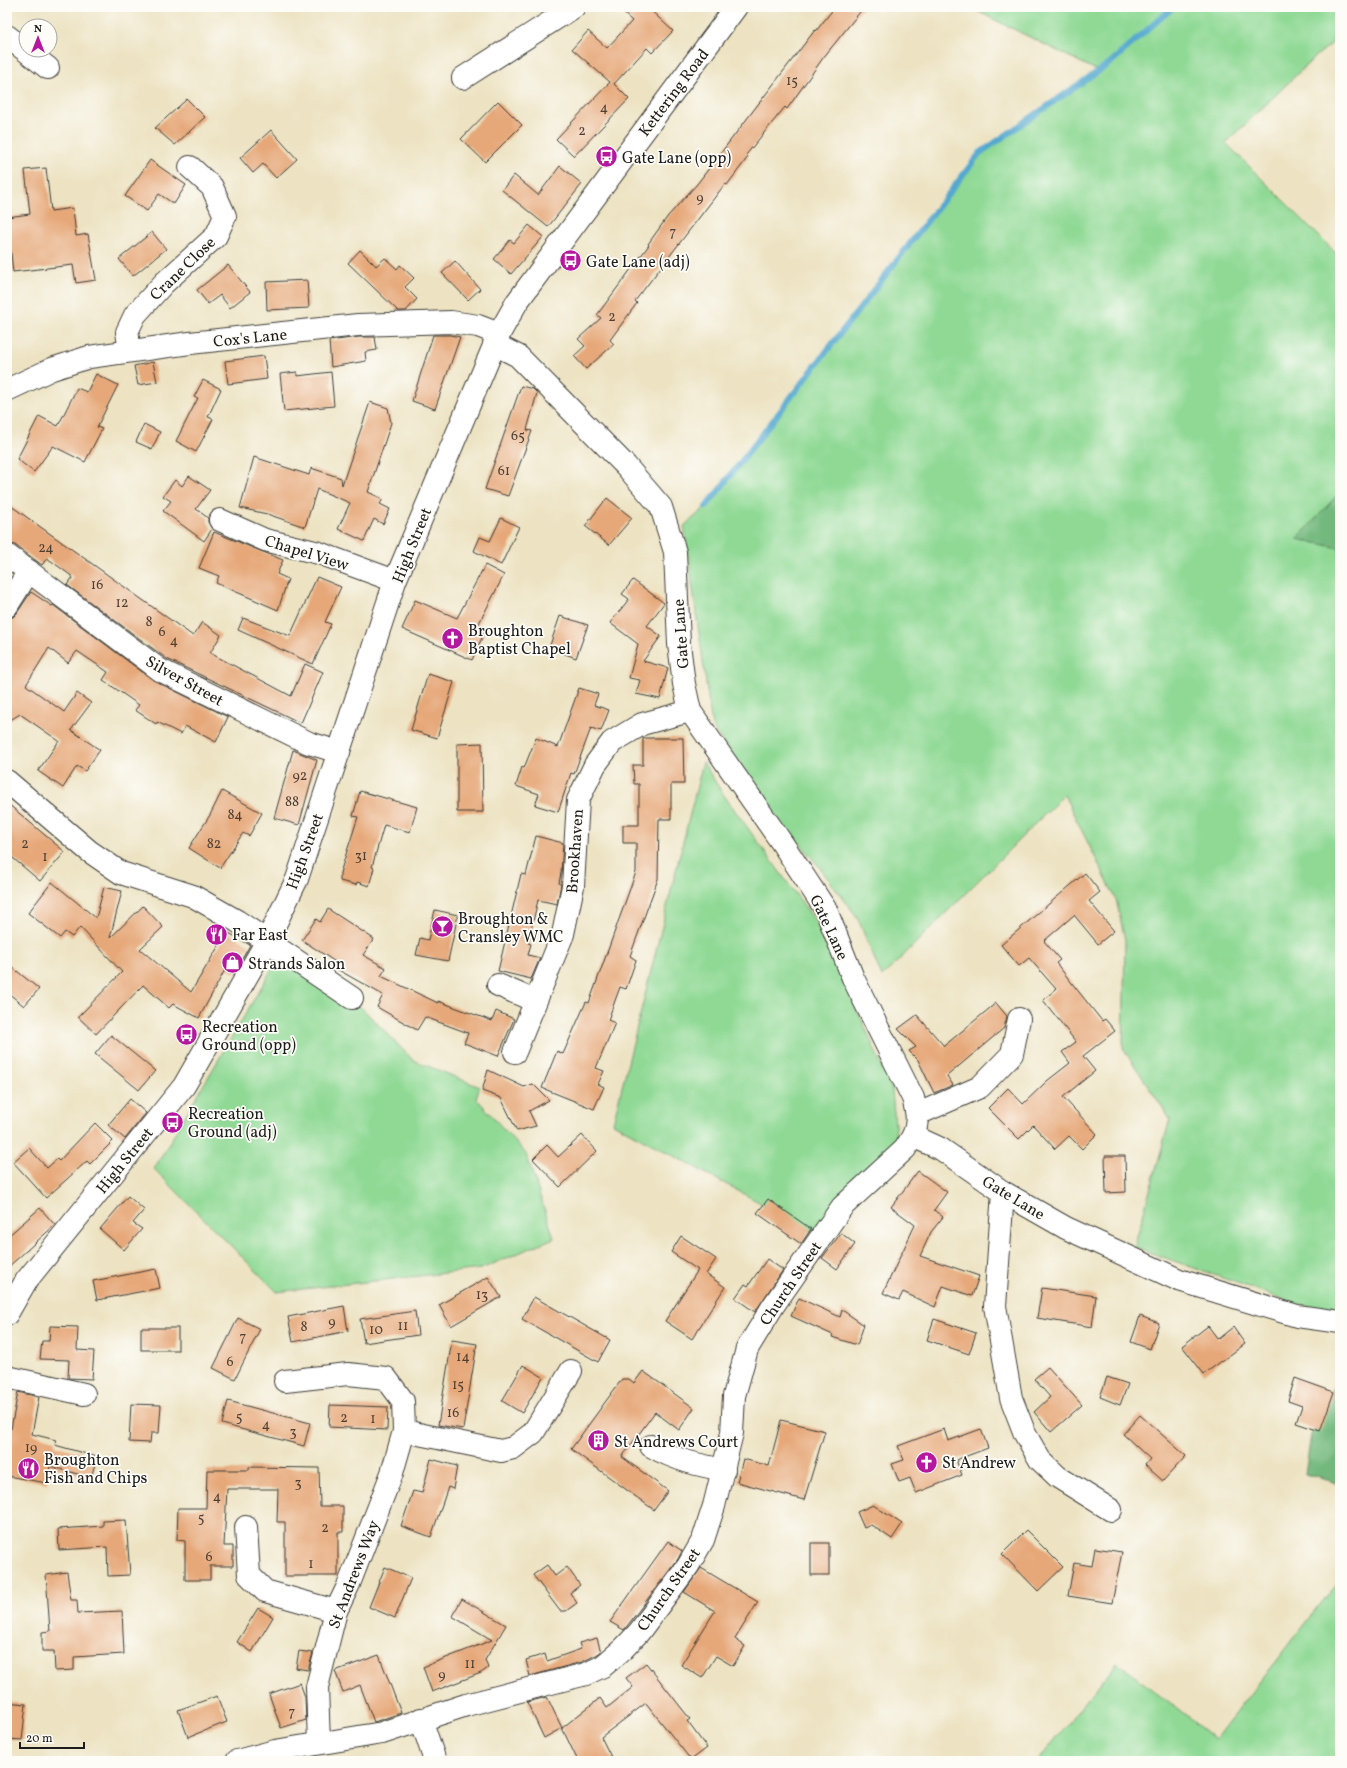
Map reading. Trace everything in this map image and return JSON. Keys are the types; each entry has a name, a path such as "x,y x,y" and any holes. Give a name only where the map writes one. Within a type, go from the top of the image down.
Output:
{"street":[{"path":"463,78 574,7"},
{"name":"Kettering Road","path":"496,339 517,302 736,7"},
{"path":"8,40 48,68"},
{"name":"Crane Close","path":"130,351 127,332 135,315 164,284 216,236 225,216 212,187 190,167"},
{"name":"Cox's Lane","path":"7,390 52,370 89,357 190,343 358,324 451,322 478,326 496,339"},
{"name":"High Street","path":"7,1314 26,1281 184,1086 267,941 297,879 395,581 496,339"},
{"name":"Gate Lane","path":"496,339 518,356 626,466 661,507 675,552 679,644 684,684 690,711 782,843 826,910 853,978 913,1098 918,1114"},
{"name":"Chapel View","path":"220,520 265,540 319,553 395,581"},
{"name":"Silver Street","path":"7,555 160,670 309,743 338,752"},
{"path":"7,606 29,571"},
{"name":"Brookhaven","path":"515,1052 563,934 573,886 578,800 595,764 612,742 642,724 690,711"},
{"path":"7,781 88,851 122,873 193,896 236,921 352,998"},
{"path":"498,985 536,1001"},
{"path":"913,1136 918,1124 918,1114 980,1087 1012,1054 1019,1019"},
{"name":"Gate Lane","path":"913,1136 941,1149 1003,1192 1066,1228 1179,1280 1297,1316 1340,1322"},
{"name":"Church Street","path":"237,1761 275,1751 382,1733 421,1718 586,1674 603,1666 639,1632 688,1566 702,1540 714,1506 724,1470 732,1433 734,1396 747,1349 773,1306 842,1207 905,1149 913,1136"},
{"path":"1003,1192 994,1306 1011,1398 1025,1434 1040,1460 1058,1477 1111,1510"},
{"path":"404,1431 488,1449 501,1451 513,1448 524,1442 533,1433 571,1371"},
{"name":"St Andrews Way","path":"285,1381 348,1374 386,1378 403,1401 404,1431 389,1480 349,1584 336,1611 317,1687 319,1743"},
{"path":"7,1377 84,1394"},
{"path":"651,1446 669,1456 687,1463 724,1470"},
{"path":"246,1527 249,1575 265,1591 336,1611"},
{"path":"421,1718 435,1761"}],"green space":[{"path":"969,7 1340,7 1340,37 1315,57 1226,143 1340,257 1340,492 1298,539 1340,548 1340,1309 1297,1304 1134,1247 1170,1119 1123,1048 1125,940 1116,899 1064,795 882,977 857,917 817,864 755,792 712,726 684,526 706,507 980,153 1098,71"},
{"path":"1340,492 1340,548 1297,539"},
{"path":"703,762 723,794 814,919 865,1027 892,1090 897,1148 814,1232 613,1123"},
{"path":"282,952 352,998 413,1060 480,1087 476,1098 526,1154 554,1238 481,1269 277,1292 154,1169"},
{"path":"1340,1374 1340,1484 1305,1474 1311,1435"},
{"path":"1340,1578 1340,1761 1038,1761 1117,1662 1215,1739"}],"building":[{"path":"617,7 647,7 673,31 652,53 647,48 614,84 629,99 574,156 556,139 610,82 572,49 588,31 607,48 632,21"},
{"path":"835,7 864,7 823,58 787,109 785,107 746,155 748,157 727,185 725,184 635,301 637,303 610,340 614,344 586,369 574,356 585,346 578,339 601,318 597,315 649,245 648,244 668,216 697,184 815,30 816,31"},
{"path":"187,99 205,117 175,145 155,128"},
{"path":"498,101 522,125 485,162 461,139"},
{"path":"271,130 297,159 276,178 263,164 253,173 240,158"},
{"path":"150,160 186,185 174,204 159,194 147,211 125,196"},
{"path":"560,166 582,184 548,227 502,190 514,175 538,195"},
{"path":"46,168 51,211 73,208 76,236 88,234 96,280 76,283 73,265 13,272 7,217 30,214 25,170"},
{"path":"529,225 543,237 511,274 494,259 510,240 514,243"},
{"path":"152,232 166,249 133,276 119,259"},
{"path":"360,250 376,266 385,258 397,269 400,265 414,278 405,287 417,299 406,311 398,311 348,263"},
{"path":"455,261 480,289 468,300 442,273"},
{"path":"228,265 250,292 230,308 220,295 208,304 197,290"},
{"path":"307,280 309,308 267,310 266,282"},
{"path":"433,335 450,335 460,337 435,409 412,401"},
{"path":"359,337 375,337 377,350 365,352 366,361 331,367 329,341"},
{"path":"264,356 267,379 228,384 225,361"},
{"path":"153,362 157,382 138,385 134,366"},
{"path":"297,372 297,376 331,372 334,406 284,411 280,374"},
{"path":"96,374 118,385 97,427 102,429 85,462 53,446 34,472 17,459 39,416 58,426 77,388 87,392"},
{"path":"203,380 221,389 208,417 213,419 196,452 176,441 198,398 194,397"},
{"path":"521,386 533,389 537,393 527,430 532,431 508,496 485,489"},
{"path":"370,402 388,408 391,423 368,492 383,499 380,504 390,509 383,524 374,519 364,541 338,529 350,503 317,489 305,527 267,514 240,508 254,457 309,475 311,468 341,478 342,485"},
{"path":"144,424 160,432 152,449 136,442"},
{"path":"189,476 210,490 196,509 208,518 208,522 212,529 204,541 163,511 171,501 163,496 175,480 182,486"},
{"path":"607,498 632,518 609,545 585,526"},
{"path":"7,503 193,636 202,622 221,635 210,653 291,696 305,664 323,672 301,723 167,659 67,585 73,577 47,558 42,565 15,545 7,543"},
{"path":"501,518 519,527 501,565 474,551 480,537 490,541"},
{"path":"214,532 283,560 277,574 288,579 278,610 216,583 219,576 199,568"},
{"name":"Broughton Baptist Chapel","path":"485,565 504,575 477,627 485,631 472,660 402,629 415,600 457,618"},
{"path":"317,577 341,587 325,622 331,624 313,664 238,630 243,618 290,636"},
{"path":"633,580 664,603 647,626 661,636 643,661 668,668 660,699 636,694 640,680 629,678 638,644 610,623 629,599 622,594"},
{"path":"31,592 52,606 53,605 153,680 228,717 216,742 185,726 181,734 157,722 156,724 135,710 139,705 103,680 108,672 77,651 68,663 49,648 26,685 64,712 77,693 91,703 71,730 100,750 85,771 77,766 63,788 38,771 59,741 20,714 7,722 7,618 13,617 17,613"},
{"path":"560,616 588,625 576,658 549,648"},
{"path":"428,674 454,682 437,738 411,730"},
{"path":"579,688 598,694 594,705 609,710 601,731 591,728 574,774 571,773 558,812 535,805 539,794 516,786 522,767 524,768 536,738 558,747"},
{"path":"643,738 683,738 684,784 671,784 671,819 659,819 658,879 630,956 636,960 626,989 620,987 608,1020 615,1023 596,1068 604,1071 598,1084 604,1087 594,1109 542,1088 557,1051 563,1054 586,1002 589,1003 636,872 636,843 623,843 623,825 639,825 639,784 634,784 633,765 643,765"},
{"path":"482,743 483,812 457,812 457,744"},
{"path":"293,750 317,760 299,825 274,818"},
{"path":"222,791 262,813 249,836 243,833 220,868 189,848 210,815"},
{"path":"360,791 417,807 410,832 384,825 372,867 374,868 369,886 357,882 356,885 340,881 340,873 358,817 353,816"},
{"path":"7,803 65,852 40,881 7,853"},
{"path":"536,836 563,843 559,883 561,884 557,904 538,900 528,943 531,944 528,955 540,958 531,979 498,971 521,874 526,875"},
{"path":"1085,873 1100,892 1089,901 1114,931 1098,944 1074,915 1044,941 1060,960 1056,963 1102,1021 1105,1019 1115,1031 1083,1056 1095,1071 1063,1097 1097,1134 1082,1149 1069,1136 1055,1149 1033,1125 1019,1139 988,1108 1008,1088 1023,1104 1047,1081 1070,1063 1062,1052 1076,1042 1043,1000 1056,989 1029,958 1019,966 1001,945"},
{"path":"52,882 96,918 104,887 122,891 110,938 143,906 163,927 140,949 191,992 227,932 250,945 234,973 226,968 199,1018 173,1004 169,1008 143,985 96,1034 78,1017 122,972 80,927 72,937 65,932 60,938 28,913"},
{"path":"328,909 374,939 363,955 386,968 381,976 438,1003 438,1001 492,1021 496,1011 514,1019 498,1056 464,1043 468,1033 425,1017 417,1030 377,1007 383,995 335,968 337,963 302,940 316,919 320,922"},
{"name":"Broughton & Cransley WMC","path":"435,910 458,915 448,961 416,955 420,938 428,940"},
{"path":"7,963 39,989 24,1006 7,992"},
{"path":"996,1003 1007,1016 1004,1028 947,1076 953,1085 934,1093 918,1060 909,1051 916,1047 898,1029 917,1015 944,1046"},
{"path":"111,1035 155,1071 139,1090 95,1054"},
{"path":"488,1070 524,1087 533,1084 549,1100 529,1111 536,1126 517,1131 501,1098 482,1091"},
{"path":"130,1099 146,1113 125,1139 108,1125"},
{"path":"95,1123 113,1141 90,1164 87,1161 46,1198 13,1162 29,1148 47,1168 57,1159 59,1161"},
{"path":"582,1135 597,1151 560,1187 533,1159 547,1145 558,1157"},
{"path":"1105,1156 1125,1156 1126,1192 1106,1193"},
{"path":"918,1171 947,1192 934,1210 943,1217 931,1232 920,1256 979,1276 972,1296 943,1286 935,1307 903,1292 899,1300 883,1293 915,1225 891,1207"},
{"path":"128,1196 144,1210 133,1223 142,1229 124,1250 100,1229"},
{"path":"768,1199 811,1229 801,1244 757,1213"},
{"path":"40,1208 55,1225 7,1268 7,1237"},
{"path":"841,1233 855,1244 837,1269 822,1258"},
{"path":"681,1236 716,1259 706,1274 725,1287 692,1339 665,1321 698,1270 671,1252"},
{"path":"767,1259 783,1270 755,1312 735,1298 745,1284 748,1286"},
{"path":"156,1269 160,1288 97,1300 93,1281"},
{"path":"488,1277 501,1297 451,1326 439,1305"},
{"path":"1042,1288 1096,1296 1092,1327 1037,1318"},
{"path":"534,1297 610,1340 598,1362 522,1319"},
{"path":"799,1298 840,1317 842,1310 864,1325 857,1345 832,1337 833,1335 791,1316"},
{"path":"344,1306 348,1331 293,1342 288,1317"},
{"path":"415,1311 418,1335 364,1343 360,1319"},
{"path":"1140,1316 1159,1323 1150,1349 1131,1342"},
{"path":"238,1318 260,1329 235,1379 213,1368"},
{"path":"934,1319 976,1333 969,1354 927,1340"},
{"path":"50,1326 78,1327 77,1350 94,1351 92,1379 68,1378 69,1360 40,1359 42,1341 49,1341"},
{"path":"1208,1326 1218,1339 1233,1327 1245,1344 1204,1374 1182,1346"},
{"path":"141,1328 178,1328 178,1350 141,1350"},
{"path":"452,1340 477,1344 463,1429 438,1425"},
{"path":"523,1365 543,1377 522,1413 502,1401"},
{"path":"1048,1367 1082,1405 1051,1432 1034,1412 1050,1397 1034,1379"},
{"name":"St Andrews Court","path":"643,1371 694,1408 679,1430 655,1412 622,1457 668,1491 654,1510 571,1449 622,1379 629,1379 634,1383"},
{"path":"1107,1377 1128,1384 1120,1405 1100,1397"},
{"path":"1295,1378 1334,1392 1320,1431 1296,1423 1302,1406 1288,1401"},
{"path":"18,1392 39,1397 32,1434 56,1440 55,1445 97,1457 91,1478 50,1466 47,1483 7,1476 7,1428 11,1429"},
{"path":"228,1401 310,1423 304,1446 222,1424"},
{"path":"131,1404 161,1405 159,1433 151,1433 150,1443 129,1442"},
{"path":"330,1405 388,1407 387,1430 329,1427"},
{"path":"1140,1415 1186,1456 1163,1481 1145,1465 1150,1459 1123,1434"},
{"path":"781,1420 825,1431 804,1500 737,1482 743,1459 769,1466"},
{"name":"St Andrew","path":"944,1429 948,1441 981,1429 988,1448 956,1460 962,1475 916,1493 910,1478 899,1482 892,1464 904,1460 898,1446"},
{"path":"431,1459 457,1466 453,1489 448,1487 431,1537 401,1526 413,1491 422,1493"},
{"path":"249,1467 319,1468 320,1506 343,1506 343,1532 338,1532 338,1576 285,1576 285,1522 277,1522 278,1489 227,1489 224,1546 233,1546 233,1566 210,1566 210,1580 185,1580 185,1541 177,1540 178,1508 206,1508 207,1470 249,1470"},
{"path":"873,1505 902,1524 892,1539 871,1525 864,1528 857,1512"},
{"path":"126,1520 130,1575 108,1576 107,1547 59,1550 58,1529 103,1526 103,1521"},
{"path":"1026,1530 1063,1567 1038,1591 1002,1554"},
{"path":"668,1541 682,1551 678,1559 624,1630 610,1622"},
{"path":"811,1543 829,1543 829,1575 811,1575"},
{"path":"1095,1548 1122,1552 1112,1603 1068,1596 1074,1563 1092,1566"},
{"path":"547,1565 555,1576 567,1567 580,1585 570,1593 577,1603 566,1611 560,1611 533,1575"},
{"path":"385,1567 411,1578 395,1618 369,1607"},
{"path":"701,1568 758,1602 735,1639 745,1646 733,1666 716,1656 702,1678 681,1665 715,1611 684,1592"},
{"path":"67,1572 71,1600 77,1600 78,1613 122,1611 124,1654 74,1657 74,1670 55,1671 54,1651 42,1651 42,1632 50,1631 46,1575"},
{"path":"462,1599 506,1625 485,1660 488,1668 481,1673 432,1692 423,1667 492,1640 452,1616"},
{"path":"258,1608 273,1617 252,1652 237,1642"},
{"path":"597,1638 601,1652 596,1655 582,1662 530,1676 526,1660 545,1654 547,1661 581,1649 579,1643"},
{"path":"299,1651 313,1653 308,1670 296,1668"},
{"path":"379,1655 401,1713 374,1722 360,1685 343,1692 335,1671"},
{"path":"646,1663 690,1719 687,1721 707,1748 691,1760 646,1703 601,1737 613,1761 578,1761 562,1728 600,1698 607,1708 633,1687 626,1678"},
{"path":"300,1683 305,1697 306,1720 281,1728 269,1694"},
{"path":"217,1696 227,1722 188,1737 178,1710"},
{"path":"547,1697 562,1728 544,1738 527,1702"},
{"path":"7,1702 26,1704 22,1740 7,1739"}],"waterway":[{"path":"706,507 980,153 1110,63 1173,7"}],"place":[{"name":"Gate Lane (opp)","path":"607,157"},
{"name":"Gate Lane (adj)","path":"570,261"},
{"name":"Broughton Baptist Chapel","path":"453,639"},
{"name":"Broughton & Cransley WMC","path":"443,927"},
{"name":"Far East","path":"217,934"},
{"name":"Strands Salon","path":"233,963"},
{"name":"Recreation Ground (opp)","path":"187,1035"},
{"name":"Recreation Ground (adj)","path":"173,1122"},
{"name":"St Andrews Court","path":"599,1441"},
{"name":"St Andrew","path":"927,1462"},
{"name":"Broughton Fish and Chips","path":"28,1468"}]}
